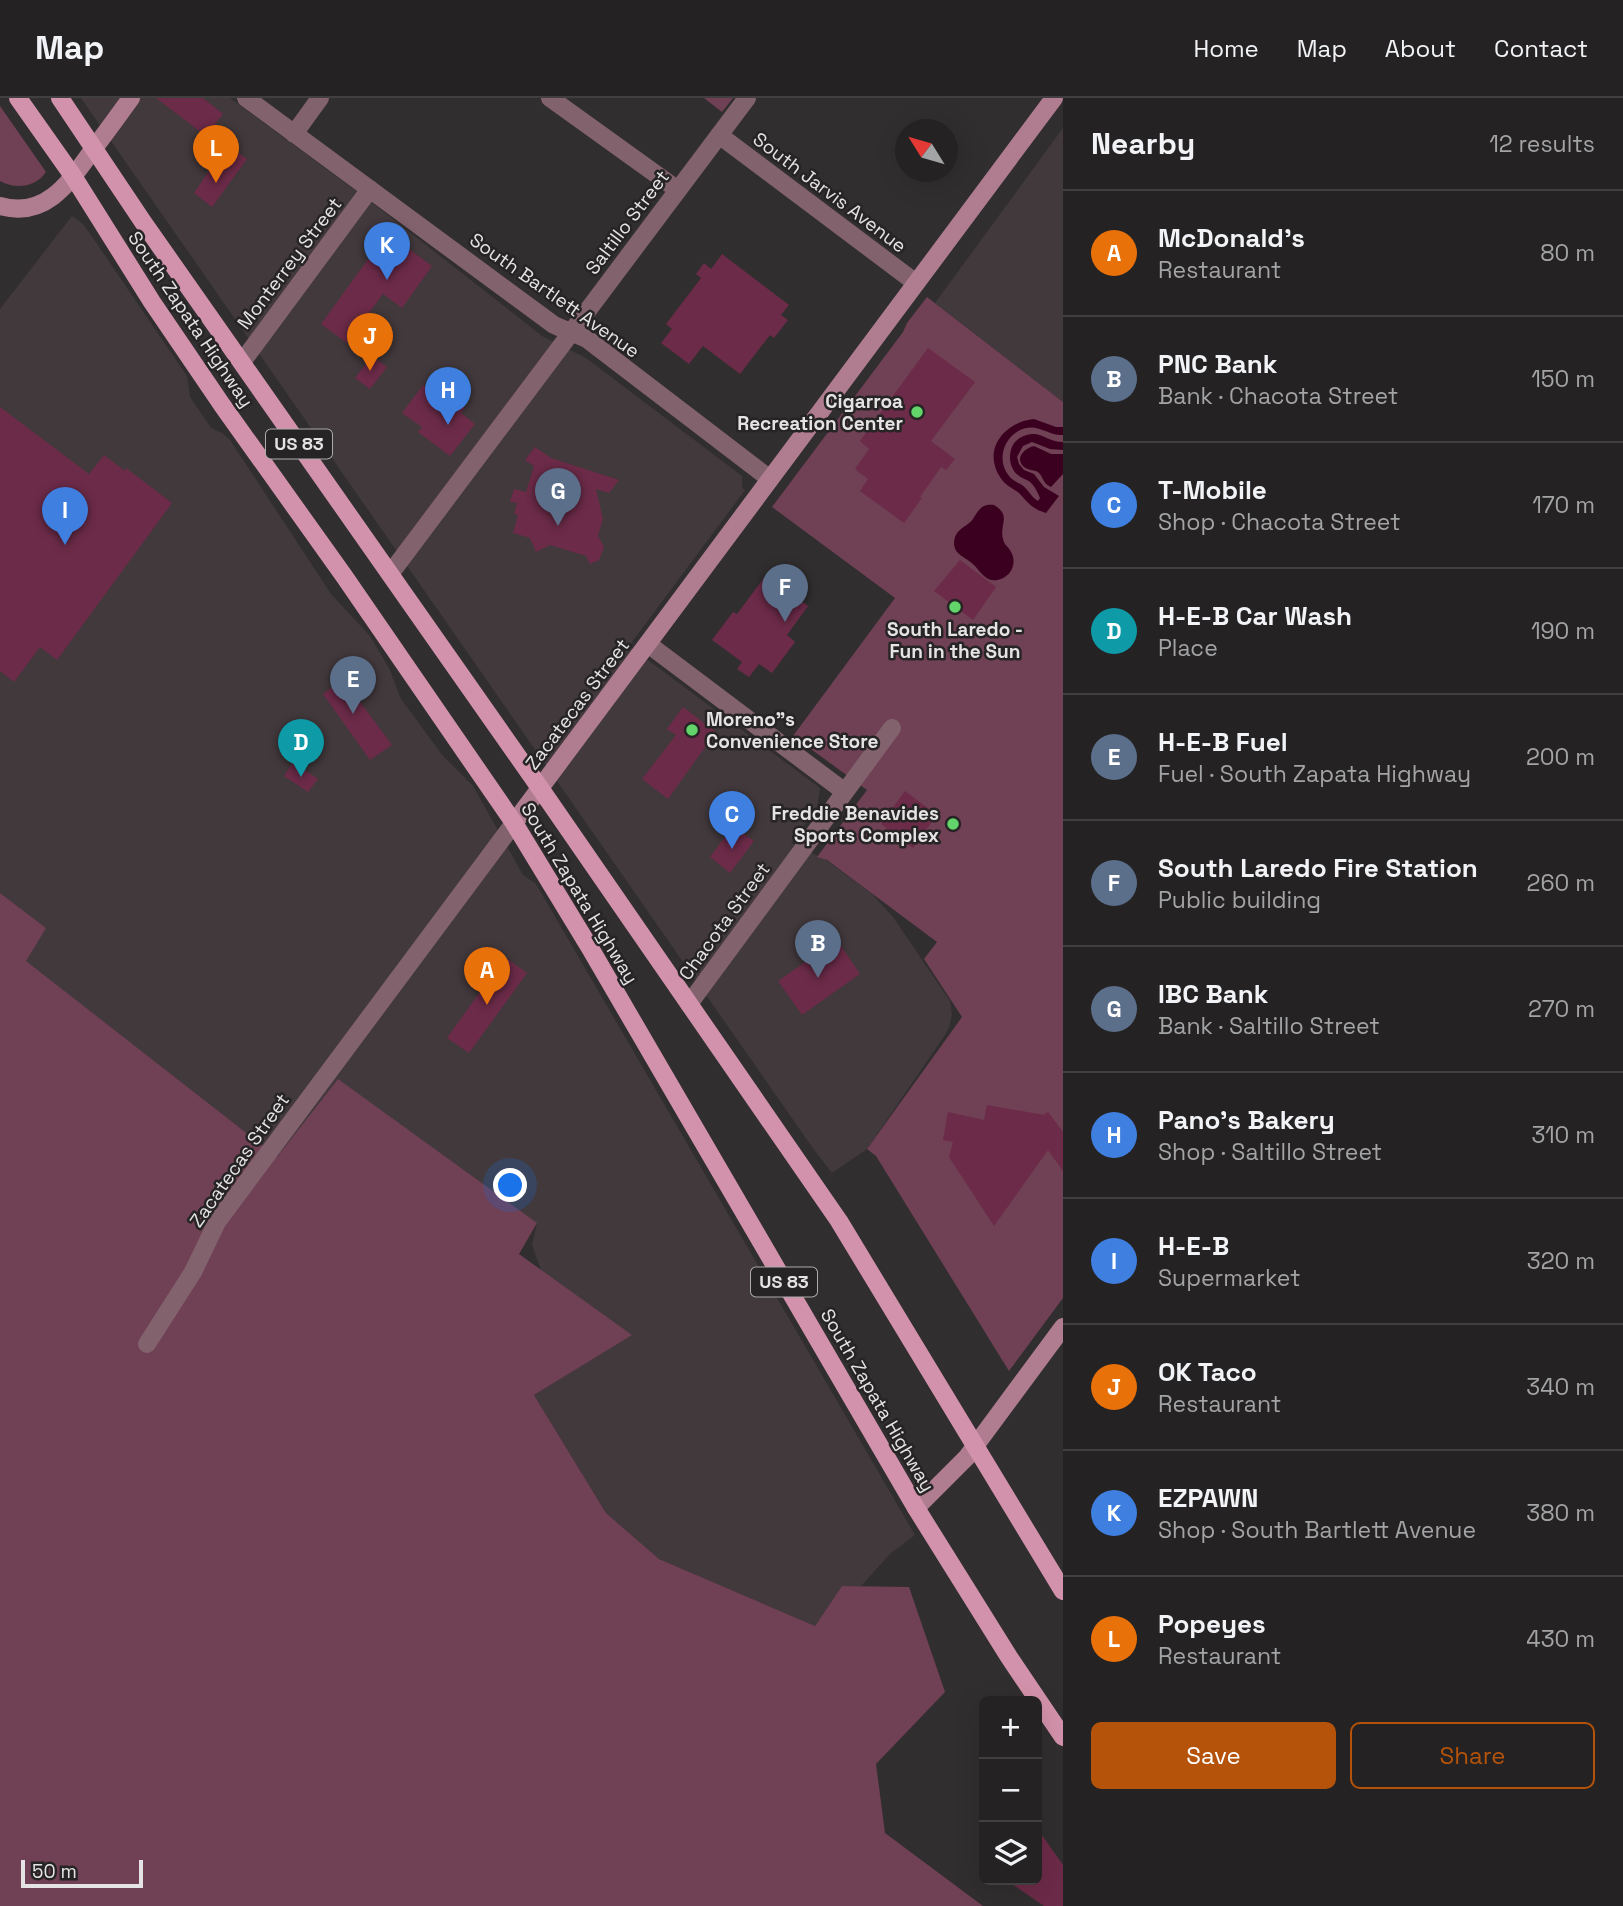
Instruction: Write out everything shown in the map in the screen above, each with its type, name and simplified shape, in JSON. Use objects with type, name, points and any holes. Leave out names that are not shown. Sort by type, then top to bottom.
[{"type":"main road","name":"South Zapata Highway","points":[[18,98],[74,176],[206,382],[514,823],[590,948],[916,1508],[1009,1657],[1063,1737]]},
{"type":"main road","name":"South Zapata Highway","points":[[60,98],[143,222],[540,788],[839,1221],[1063,1591]]},
{"type":"street","points":[[0,206],[16,209],[31,207],[58,193],[74,176],[131,98]]},
{"type":"street","name":"South Bartlett Avenue","points":[[246,98],[554,325],[587,339],[770,479]]},
{"type":"street","points":[[294,134],[320,98]]},
{"type":"street","points":[[551,98],[678,190]]},
{"type":"street","name":"Saltillo Street","points":[[390,574],[747,98]]},
{"type":"street","name":"Zacatecas Street","points":[[146,1343],[193,1272],[217,1222],[1054,98]]},
{"type":"street","name":"South Jarvis Avenue","points":[[719,135],[916,283]]},
{"type":"street","name":"Monterrey Street","points":[[242,362],[370,189]]},
{"type":"street","points":[[648,644],[845,792]]},
{"type":"street","name":"Chacota Street","points":[[689,1004],[892,728]]},
{"type":"street","points":[[916,1508],[967,1457],[1063,1327]]},
{"type":"shaded area","points":[[81,98],[230,98],[379,208],[542,336],[586,358],[742,476],[742,488],[745,490],[629,646],[820,788],[817,808],[791,843],[826,860],[872,894],[893,917],[950,1001],[952,1014],[945,1035],[867,1149],[832,1173],[812,1147]]},
{"type":"shaded area","points":[[704,98],[733,98],[722,112]]},
{"type":"shaded area","points":[[0,106],[46,172],[31,184],[13,186],[0,181]]},
{"type":"shaded area","points":[[1063,128],[1063,402],[935,303]]},
{"type":"shaded area","points":[[72,216],[83,224],[187,376],[190,397],[211,428],[230,440],[331,594],[370,636],[390,670],[401,699],[443,756],[473,786],[523,875],[536,884],[915,1535],[891,1553],[861,1586],[842,1586],[815,1626],[659,1559],[606,1513],[534,1395],[631,1335],[541,1270],[532,1245],[537,1223],[278,1158],[25,961],[45,928],[0,893],[0,309]]},
{"type":"shaded area","name":"Freddie Benavides Sports Complex","points":[[927,297],[1063,402],[1063,1298],[1009,1371],[876,1156],[867,1149],[962,1017],[924,959],[937,942],[827,860],[817,857],[867,790],[793,736],[895,598],[772,507]]},
{"type":"shaded area","points":[[1034,419],[1063,427],[1063,435],[1031,427],[1019,431],[1004,448],[1003,462],[1011,478],[1038,501],[1040,498],[1033,485],[1013,469],[1010,461],[1011,449],[1019,439],[1032,434],[1063,442],[1063,450],[1050,449],[1032,442],[1023,446],[1017,457],[1024,470],[1034,474],[1044,487],[1059,496],[1046,513],[1032,506],[1005,483],[995,467],[995,447],[999,439],[1014,425]]},
{"type":"shaded area","points":[[1034,446],[1051,454],[1063,454],[1063,474],[1051,487],[1038,472],[1021,464],[1022,454]]},
{"type":"shaded area","points":[[994,505],[1004,517],[1003,539],[1014,560],[1008,574],[1001,579],[992,580],[960,554],[954,543],[958,531],[971,521],[981,508]]},
{"type":"shaded area","points":[[0,893],[46,928],[26,961],[277,1157],[338,1079],[537,1223],[519,1254],[632,1335],[534,1395],[606,1513],[659,1559],[815,1626],[842,1586],[909,1587],[945,1692],[876,1764],[885,1833],[983,1906],[0,1906]]},
{"type":"building","points":[[156,98],[203,98],[223,114],[206,136]]},
{"type":"building","points":[[232,148],[247,159],[212,207],[194,193],[223,150],[228,153]]},
{"type":"building","points":[[387,233],[432,266],[402,308],[383,294],[347,343],[321,324]]},
{"type":"building","points":[[722,254],[789,305],[781,315],[788,320],[774,338],[770,335],[740,374],[703,346],[689,364],[661,343],[672,329],[666,324],[701,278],[696,274],[704,263],[711,269]]},
{"type":"building","name":"Cigarroa Recreation Center","points":[[928,348],[975,382],[931,441],[955,459],[946,470],[941,467],[904,523],[860,491],[868,479],[855,469],[869,449],[860,441]]},
{"type":"building","points":[[372,356],[387,367],[370,389],[355,378]]},
{"type":"building","points":[[423,385],[445,402],[449,396],[465,408],[461,413],[475,424],[450,456],[418,432],[422,427],[402,413]]},
{"type":"building","points":[[0,407],[89,474],[104,455],[172,503],[57,660],[40,647],[14,682],[0,671]]},
{"type":"building","points":[[535,447],[551,458],[619,480],[609,493],[596,489],[603,519],[598,536],[604,547],[599,560],[590,564],[586,556],[550,545],[536,552],[530,538],[513,533],[518,515],[514,514],[517,503],[510,502],[514,489],[526,492],[534,466],[525,460]]},
{"type":"building","points":[[960,560],[996,587],[973,620],[934,591]]},
{"type":"building","points":[[766,575],[808,606],[787,635],[795,642],[772,673],[759,664],[749,677],[737,669],[742,662],[712,640],[733,612],[737,614]]},
{"type":"building","points":[[343,679],[392,745],[370,760],[323,694]]},
{"type":"building","points":[[683,707],[716,732],[668,799],[642,779],[676,735],[667,729]]},
{"type":"building","points":[[293,762],[318,779],[308,792],[284,776]]},
{"type":"building","points":[[905,791],[937,815],[913,848],[881,824]]},
{"type":"building","points":[[733,826],[754,841],[730,873],[710,857]]},
{"type":"building","points":[[837,940],[860,974],[802,1015],[778,981]]},
{"type":"building","points":[[505,957],[527,973],[469,1053],[447,1038]]},
{"type":"building","points":[[987,1105],[1044,1115],[1048,1112],[1063,1132],[1063,1171],[1048,1150],[994,1226],[949,1157],[953,1142],[943,1140],[948,1112],[984,1120]]},
{"type":"building","points":[[1042,1835],[1063,1865],[1063,1906],[1044,1906],[1013,1885],[1042,1885]]},
{"type":"place","name":"Popeyes","points":[[216,183]]},
{"type":"place","name":"EZPAWN","points":[[387,280]]},
{"type":"place","name":"OK Taco","points":[[370,371]]},
{"type":"place","name":"Cigarroa Recreation Center","points":[[917,412]]},
{"type":"place","name":"Pano's Bakery","points":[[448,425]]},
{"type":"place","name":"IBC Bank","points":[[558,526]]},
{"type":"place","name":"H-E-B","points":[[65,545]]},
{"type":"place","name":"South Laredo - Fun in the Sun","points":[[955,607]]},
{"type":"place","name":"South Laredo Fire Station","points":[[785,622]]},
{"type":"place","name":"H-E-B Fuel","points":[[353,714]]},
{"type":"place","name":"Moreno\"s Convenience Store","points":[[692,730]]},
{"type":"place","name":"H-E-B Car Wash","points":[[301,777]]},
{"type":"place","name":"Freddie Benavides Sports Complex","points":[[953,824]]},
{"type":"place","name":"T-Mobile","points":[[732,849]]},
{"type":"place","name":"PNC Bank","points":[[818,978]]},
{"type":"place","name":"McDonald's","points":[[487,1005]]}]
